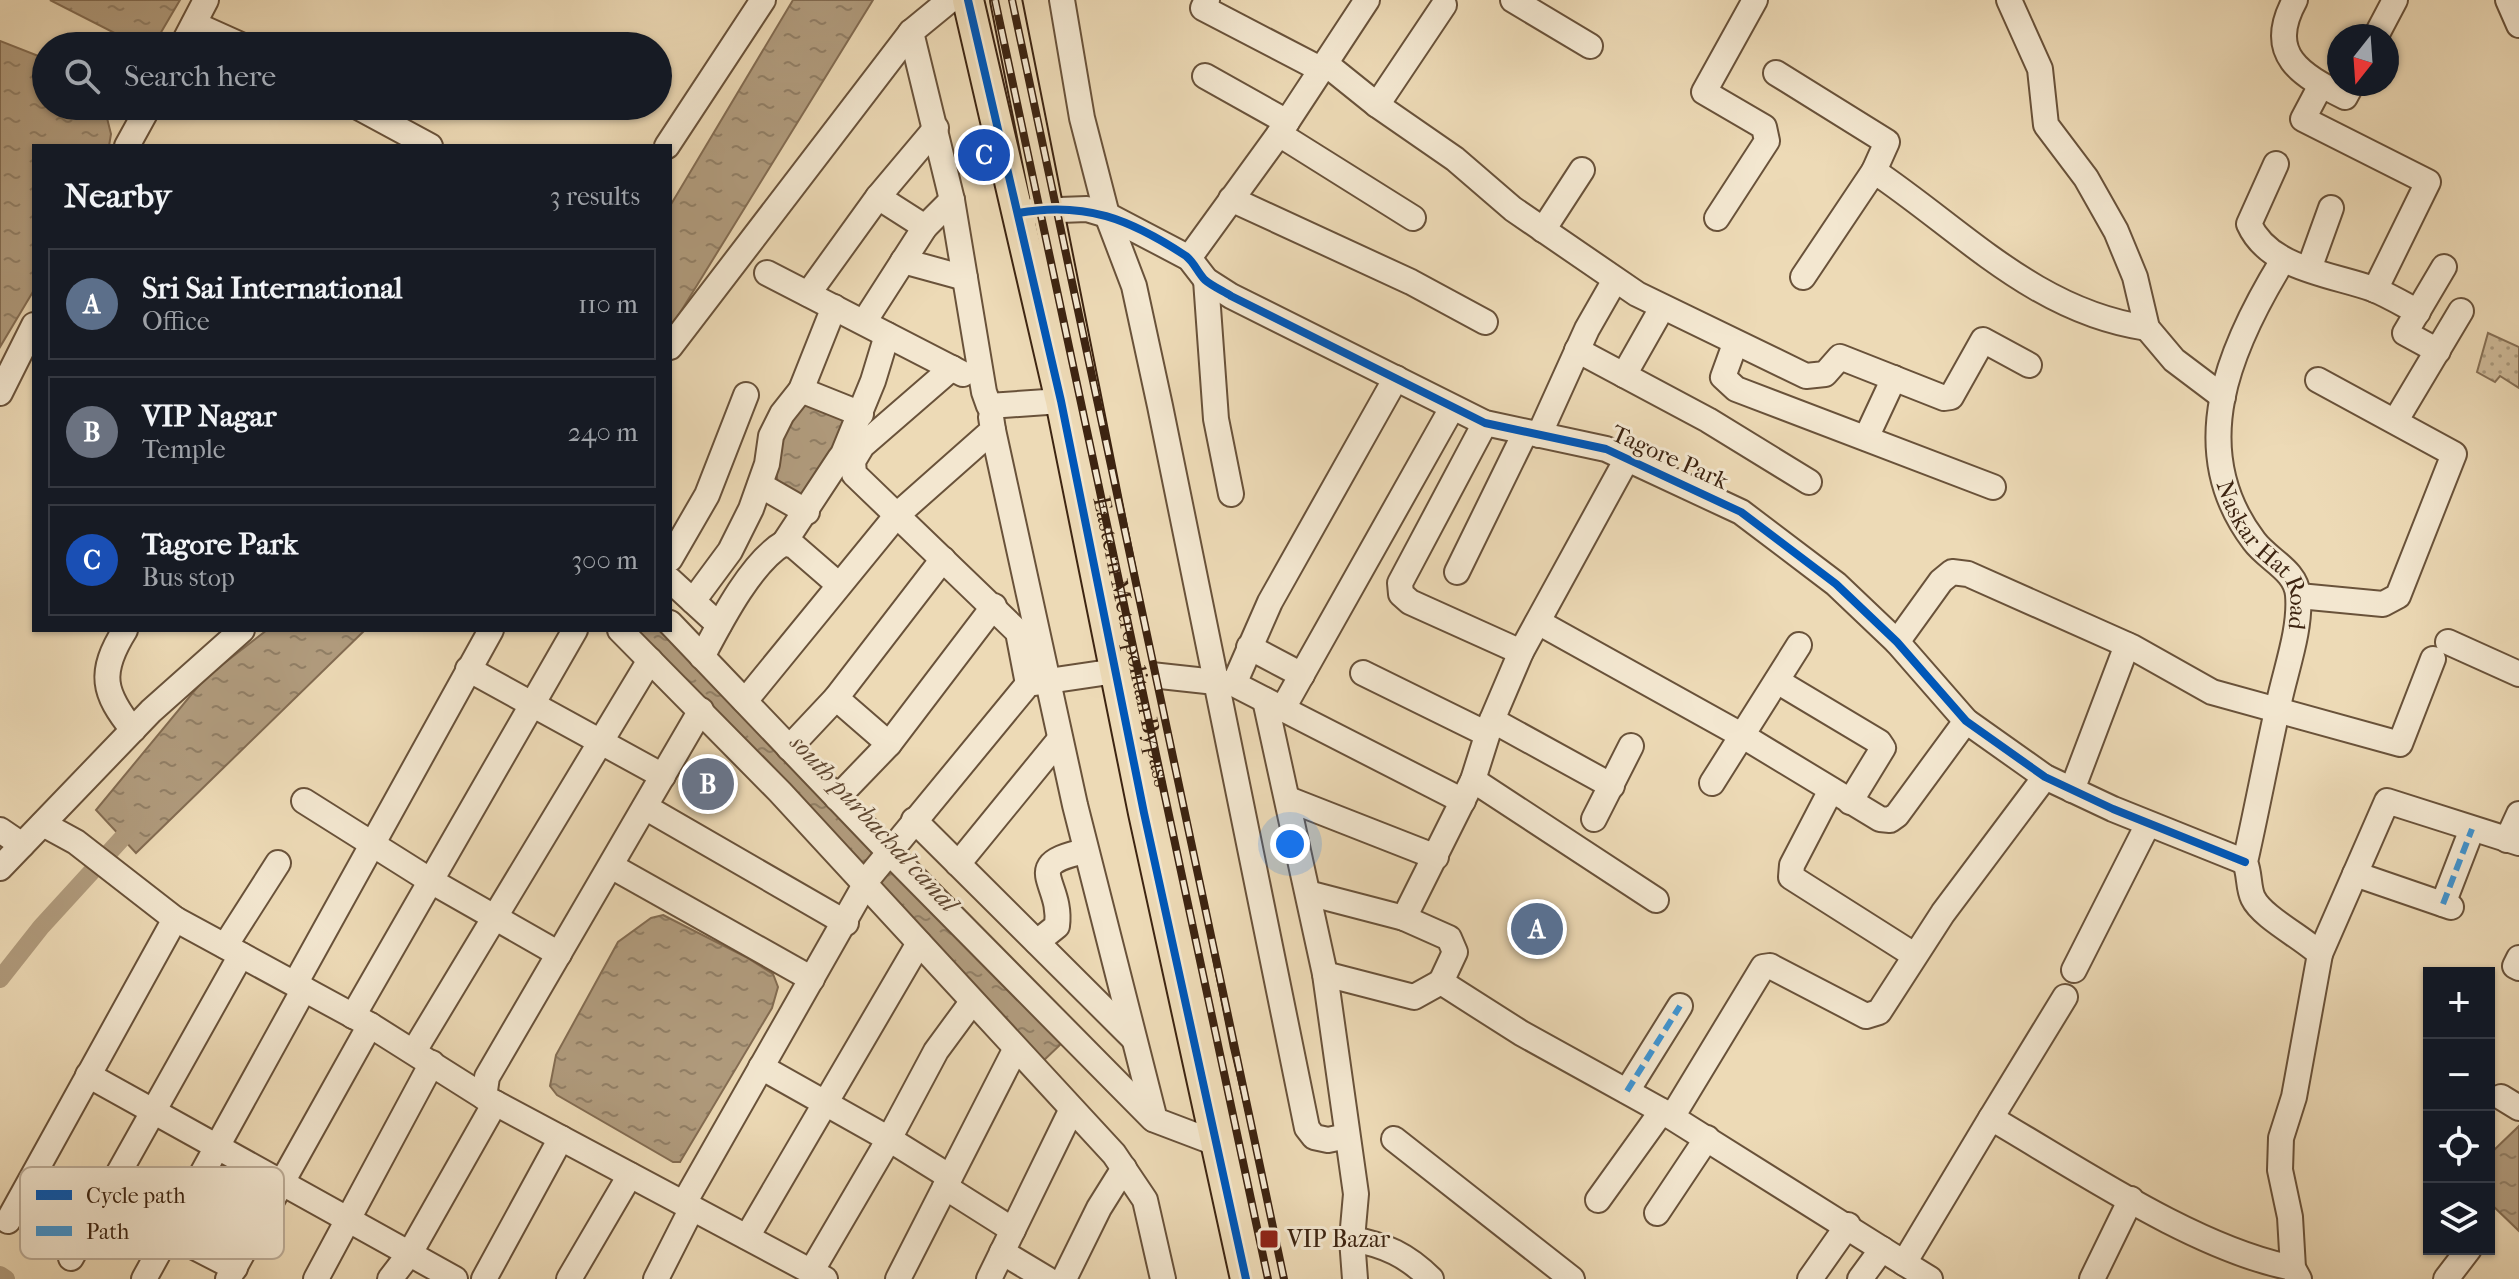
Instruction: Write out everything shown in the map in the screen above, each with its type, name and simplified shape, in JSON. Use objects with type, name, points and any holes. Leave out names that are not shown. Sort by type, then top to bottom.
[{"type":"main road","name":"Eastern Metropolitan Bypass","points":[[1006,0],[1036,205],[1129,672],[1269,1279]]},
{"type":"main road","points":[[954,1],[1036,205],[1061,401],[1129,672],[1213,1142],[1246,1279]]},
{"type":"street","points":[[190,32],[206,0]]},
{"type":"street","points":[[1062,0],[1082,118],[1107,215],[1134,286],[1226,682],[1307,1128],[1314,1137],[1328,1140],[1347,1136]]},
{"type":"street","points":[[1189,258],[1283,128],[1367,0]]},
{"type":"street","points":[[1513,0],[1546,8],[1590,46]]},
{"type":"street","points":[[1717,218],[1767,141],[1768,134],[1764,127],[1704,92],[1755,0]]},
{"type":"street","points":[[2009,0],[2040,69],[2046,125],[2086,178],[2116,231],[2135,277],[2147,328],[2174,360],[2223,397]]},
{"type":"street","points":[[2295,0],[2285,26],[2284,41],[2292,65],[2327,88]]},
{"type":"street","points":[[2382,24],[2395,0]]},
{"type":"street","points":[[2508,0],[2519,25]]},
{"type":"street","points":[[672,344],[917,26],[954,1]]},
{"type":"street","points":[[1199,3],[1324,67],[1443,151],[1543,230],[1615,280],[1662,308],[1735,344],[1816,378]]},
{"type":"street","points":[[668,144],[751,4]]},
{"type":"street","points":[[1377,105],[1444,5]]},
{"type":"street","points":[[194,24],[212,32]]},
{"type":"street","points":[[917,26],[952,200],[1038,681]]},
{"type":"street","points":[[1776,73],[1887,142],[1874,171],[1803,277]]},
{"type":"street","points":[[1205,76],[1413,218]]},
{"type":"street","points":[[2321,85],[2303,119],[2428,182],[2375,290]]},
{"type":"street","points":[[130,144],[142,120]]},
{"type":"street","points":[[382,120],[426,144]]},
{"type":"street","points":[[808,294],[878,197],[936,128]]},
{"type":"street","points":[[2276,164],[2249,224],[2253,234],[2283,260],[2375,290],[2418,312]]},
{"type":"street","points":[[1543,230],[1582,170]]},
{"type":"street","points":[[1874,171],[2038,292],[2087,315],[2147,328]]},
{"type":"street","points":[[878,197],[925,227]]},
{"type":"street","points":[[1231,199],[1411,282],[1485,322]]},
{"type":"street","points":[[864,322],[925,227],[952,200]]},
{"type":"street","name":"Tagore Park","points":[[1036,205],[1087,209],[1107,215],[1189,258],[1206,280],[1231,296],[1485,423],[1581,442],[1628,457],[1715,497],[1765,527],[1806,558],[1897,642],[1966,721],[2045,777],[2148,824],[2245,862]]},
{"type":"street","points":[[2309,269],[2331,208]]},
{"type":"street","name":"Naskar Hat Road","points":[[2283,260],[2247,322],[2223,397],[2216,448],[2219,473],[2235,511],[2254,541],[2295,578],[2299,596],[2294,635],[2245,862],[2250,874],[2251,896],[2263,913],[2302,937],[2320,954]]},
{"type":"street","points":[[903,261],[965,278]]},
{"type":"street","points":[[2438,351],[2405,333],[2444,267]]},
{"type":"street","points":[[767,273],[952,368],[988,407]]},
{"type":"street","points":[[1206,280],[1216,419],[1231,494]]},
{"type":"street","points":[[1457,572],[1615,280]]},
{"type":"street","points":[[693,601],[730,551],[760,485],[771,436],[782,414],[801,390],[834,307]]},
{"type":"street","points":[[1624,375],[1662,308]]},
{"type":"street","points":[[2396,420],[2461,311]]},
{"type":"street","points":[[0,393],[32,329]]},
{"type":"street","points":[[847,466],[887,335]]},
{"type":"street","points":[[1803,414],[1816,378],[1825,374],[1840,357],[1936,397],[1951,397],[1983,340],[2029,365]]},
{"type":"street","points":[[1735,344],[1724,368],[1723,377],[1728,384],[1993,487]]},
{"type":"street","points":[[1577,350],[1744,441],[1809,482]]},
{"type":"street","points":[[702,657],[719,625],[750,580],[853,461],[862,446],[952,368]]},
{"type":"street","points":[[1226,682],[1249,647],[1270,602],[1396,378]]},
{"type":"street","points":[[1866,438],[1894,378]]},
{"type":"street","points":[[2299,596],[2383,604],[2398,596],[2454,454],[2318,380]]},
{"type":"street","points":[[801,390],[861,414]]},
{"type":"street","points":[[672,556],[707,495],[746,395]]},
{"type":"street","points":[[745,701],[988,407],[1061,401]]},
{"type":"street","points":[[1274,705],[1302,675],[1452,408]]},
{"type":"street","points":[[1485,423],[1400,583],[1401,594],[1410,602],[1521,652]]},
{"type":"street","points":[[1404,918],[1468,790],[1489,727],[1521,652],[1628,457]]},
{"type":"street","points":[[847,466],[1018,632],[1060,739],[1155,1120]]},
{"type":"street","points":[[760,485],[807,512]]},
{"type":"street","points":[[784,543],[794,546],[839,585]]},
{"type":"street","points":[[789,748],[836,698],[943,559]]},
{"type":"street","points":[[1897,642],[1941,581],[1952,572],[1968,574],[2127,645],[2212,692],[2400,744],[2440,651],[2519,674]]},
{"type":"street","points":[[672,582],[719,625]]},
{"type":"street","points":[[837,798],[889,744],[994,606]]},
{"type":"street","points":[[1538,622],[1743,736],[1880,819],[1890,820],[1897,815],[1966,721]]},
{"type":"street","points":[[672,625],[837,798],[919,943],[1124,1168],[1145,1200],[1163,1279]]},
{"type":"street","points":[[124,632],[110,661],[106,690],[111,703],[133,730]]},
{"type":"street","points":[[0,868],[133,730],[240,632]]},
{"type":"street","points":[[207,1167],[370,844],[490,632]]},
{"type":"street","points":[[284,1178],[431,881],[574,632]]},
{"type":"street","points":[[622,632],[701,710],[1155,1120],[1213,1142]]},
{"type":"street","points":[[1712,783],[1799,645]]},
{"type":"street","points":[[2072,790],[2127,645]]},
{"type":"street","points":[[1249,647],[1302,675]]},
{"type":"street","points":[[316,1279],[423,1057],[496,918],[650,660]]},
{"type":"street","points":[[468,669],[663,776]]},
{"type":"street","points":[[656,1279],[688,1205],[761,1067],[876,867],[1038,681],[1129,672],[1226,682],[1468,790],[1656,900]]},
{"type":"street","points":[[1363,673],[1489,727],[1612,786]]},
{"type":"street","points":[[1777,681],[1879,742],[1883,748],[1841,796],[1792,865],[1791,877],[1914,955]]},
{"type":"street","points":[[836,698],[889,744]]},
{"type":"street","points":[[1274,705],[1288,799],[1325,974],[1339,1073],[1356,1194],[1352,1239],[1355,1279]]},
{"type":"street","points":[[390,1279],[410,1253],[489,1100],[487,1077],[701,710]]},
{"type":"street","points":[[958,864],[1060,739]]},
{"type":"street","points":[[1594,819],[1631,746]]},
{"type":"street","points":[[1598,1200],[1667,1114],[1763,967],[1770,966],[1874,1017],[1914,955],[2045,777]]},
{"type":"street","points":[[1288,799],[1436,857]]},
{"type":"street","points":[[304,801],[431,881],[559,954]]},
{"type":"street","points":[[1991,1118],[2131,1199],[2262,1262],[2296,1274],[2290,1217],[2280,1170],[2281,1138],[2294,1097],[2320,954],[2387,801],[2513,842],[2519,814]]},
{"type":"street","points":[[645,807],[846,923]]},
{"type":"street","points":[[914,820],[1134,1040]]},
{"type":"street","points":[[43,824],[76,842],[175,919],[362,1020],[489,1100],[818,1275],[936,1051],[972,1002]]},
{"type":"street","points":[[2074,970],[2148,824]]},
{"type":"street","points":[[2355,874],[2447,906],[2472,829]]},
{"type":"street","points":[[0,830],[22,845]]},
{"type":"street","points":[[1037,942],[1057,926],[1058,916],[1048,872],[1050,863],[1057,857],[1086,851]]},
{"type":"street","points":[[123,1167],[155,1111],[278,863]]},
{"type":"street","points":[[611,866],[812,979]]},
{"type":"street","points":[[1308,893],[1404,918],[1449,938],[1454,945],[1455,952],[1441,982],[1414,997],[1325,974]]},
{"type":"street","points":[[38,1167],[175,919]]},
{"type":"street","points":[[747,1237],[919,943]]},
{"type":"street","points":[[2519,958],[2515,966],[2519,968]]},
{"type":"street","points":[[1441,982],[1521,1033],[1707,1138],[1848,1225],[1913,1272],[1991,1118],[2065,997]]},
{"type":"street","points":[[1627,1091],[1680,1006]]},
{"type":"street","points":[[898,1279],[1015,1050]]},
{"type":"street","points":[[761,1067],[889,1139],[948,1182],[1047,1279]]},
{"type":"street","points":[[1297,1077],[1339,1073]]},
{"type":"street","points":[[88,1075],[254,1167]]},
{"type":"street","points":[[989,1279],[1071,1111]]},
{"type":"street","points":[[484,1279],[561,1138]]},
{"type":"street","points":[[1657,1213],[1707,1138]]},
{"type":"street","points":[[1394,1139],[1572,1279]]},
{"type":"street","points":[[1064,1279],[1099,1208],[1124,1168]]},
{"type":"street","points":[[569,1279],[630,1175]]},
{"type":"street","points":[[284,1183],[455,1279]]},
{"type":"street","points":[[8,1221],[20,1199]]},
{"type":"street","points":[[2092,1279],[2131,1199]]},
{"type":"street","points":[[1810,1279],[1848,1225]]},
{"type":"street","points":[[1352,1239],[1382,1244],[1399,1252],[1431,1279]]},
{"type":"street","points":[[1860,1279],[1882,1249]]},
{"type":"street","points":[[2446,1279],[2464,1255]]},
{"type":"street","points":[[144,1279],[155,1259]]},
{"type":"street","points":[[209,1259],[231,1273]]},
{"type":"shaded area","points":[[2488,333],[2519,347],[2519,388],[2500,376],[2495,382],[2477,372]]},
{"type":"water","points":[[50,0],[180,0],[161,32],[113,32]]},
{"type":"water","points":[[793,0],[873,0],[672,326],[672,203]]},
{"type":"water","points":[[0,41],[32,54],[32,120],[108,120],[111,134],[109,144],[32,144],[32,293],[0,347]]},
{"type":"water","points":[[800,396],[842,408],[843,420],[832,455],[803,496],[778,489],[777,475],[781,441]]},
{"type":"water","points":[[264,632],[363,632],[136,853],[96,810],[205,678]]},
{"type":"water","points":[[637,632],[672,632],[1062,1043],[1041,1063]]},
{"type":"water","points":[[663,915],[746,957],[773,974],[778,987],[772,1008],[680,1162],[673,1162],[557,1095],[550,1086],[556,1055],[618,942],[651,918]]},
{"type":"water","points":[[2519,1126],[2519,1231],[2495,1208],[2495,1149]]},
{"type":"waterway","points":[[0,979],[41,927],[137,822]]},
{"type":"waterway","points":[[0,1275],[6,1279]]},
{"type":"railway","points":[[995,0],[1268,1279]]},
{"type":"railway","points":[[1012,0],[1284,1279]]},
{"type":"marked path","points":[[2443,904],[2472,829]]},
{"type":"marked path","points":[[1627,1091],[1680,1006]]},
{"type":"cycle path","points":[[968,0],[1061,401],[1144,813],[1246,1279]]},
{"type":"cycle path","points":[[1018,213],[1065,209],[1126,223],[1186,256],[1205,280],[1231,296],[1485,423],[1606,449],[1741,512],[1836,584],[1897,642],[1966,721],[2045,777],[2113,809],[2245,862]]},
{"type":"place","name":"Tagore Park","points":[[984,155]]},
{"type":"place","name":"VIP Nagar","points":[[708,784]]},
{"type":"place","name":"Sri Sai International","points":[[1537,929]]},
{"type":"place","name":"VIP Bazar","points":[[1269,1239]]},
{"type":"water label","name":"south purbachal canal","points":[[874,823]]}]
